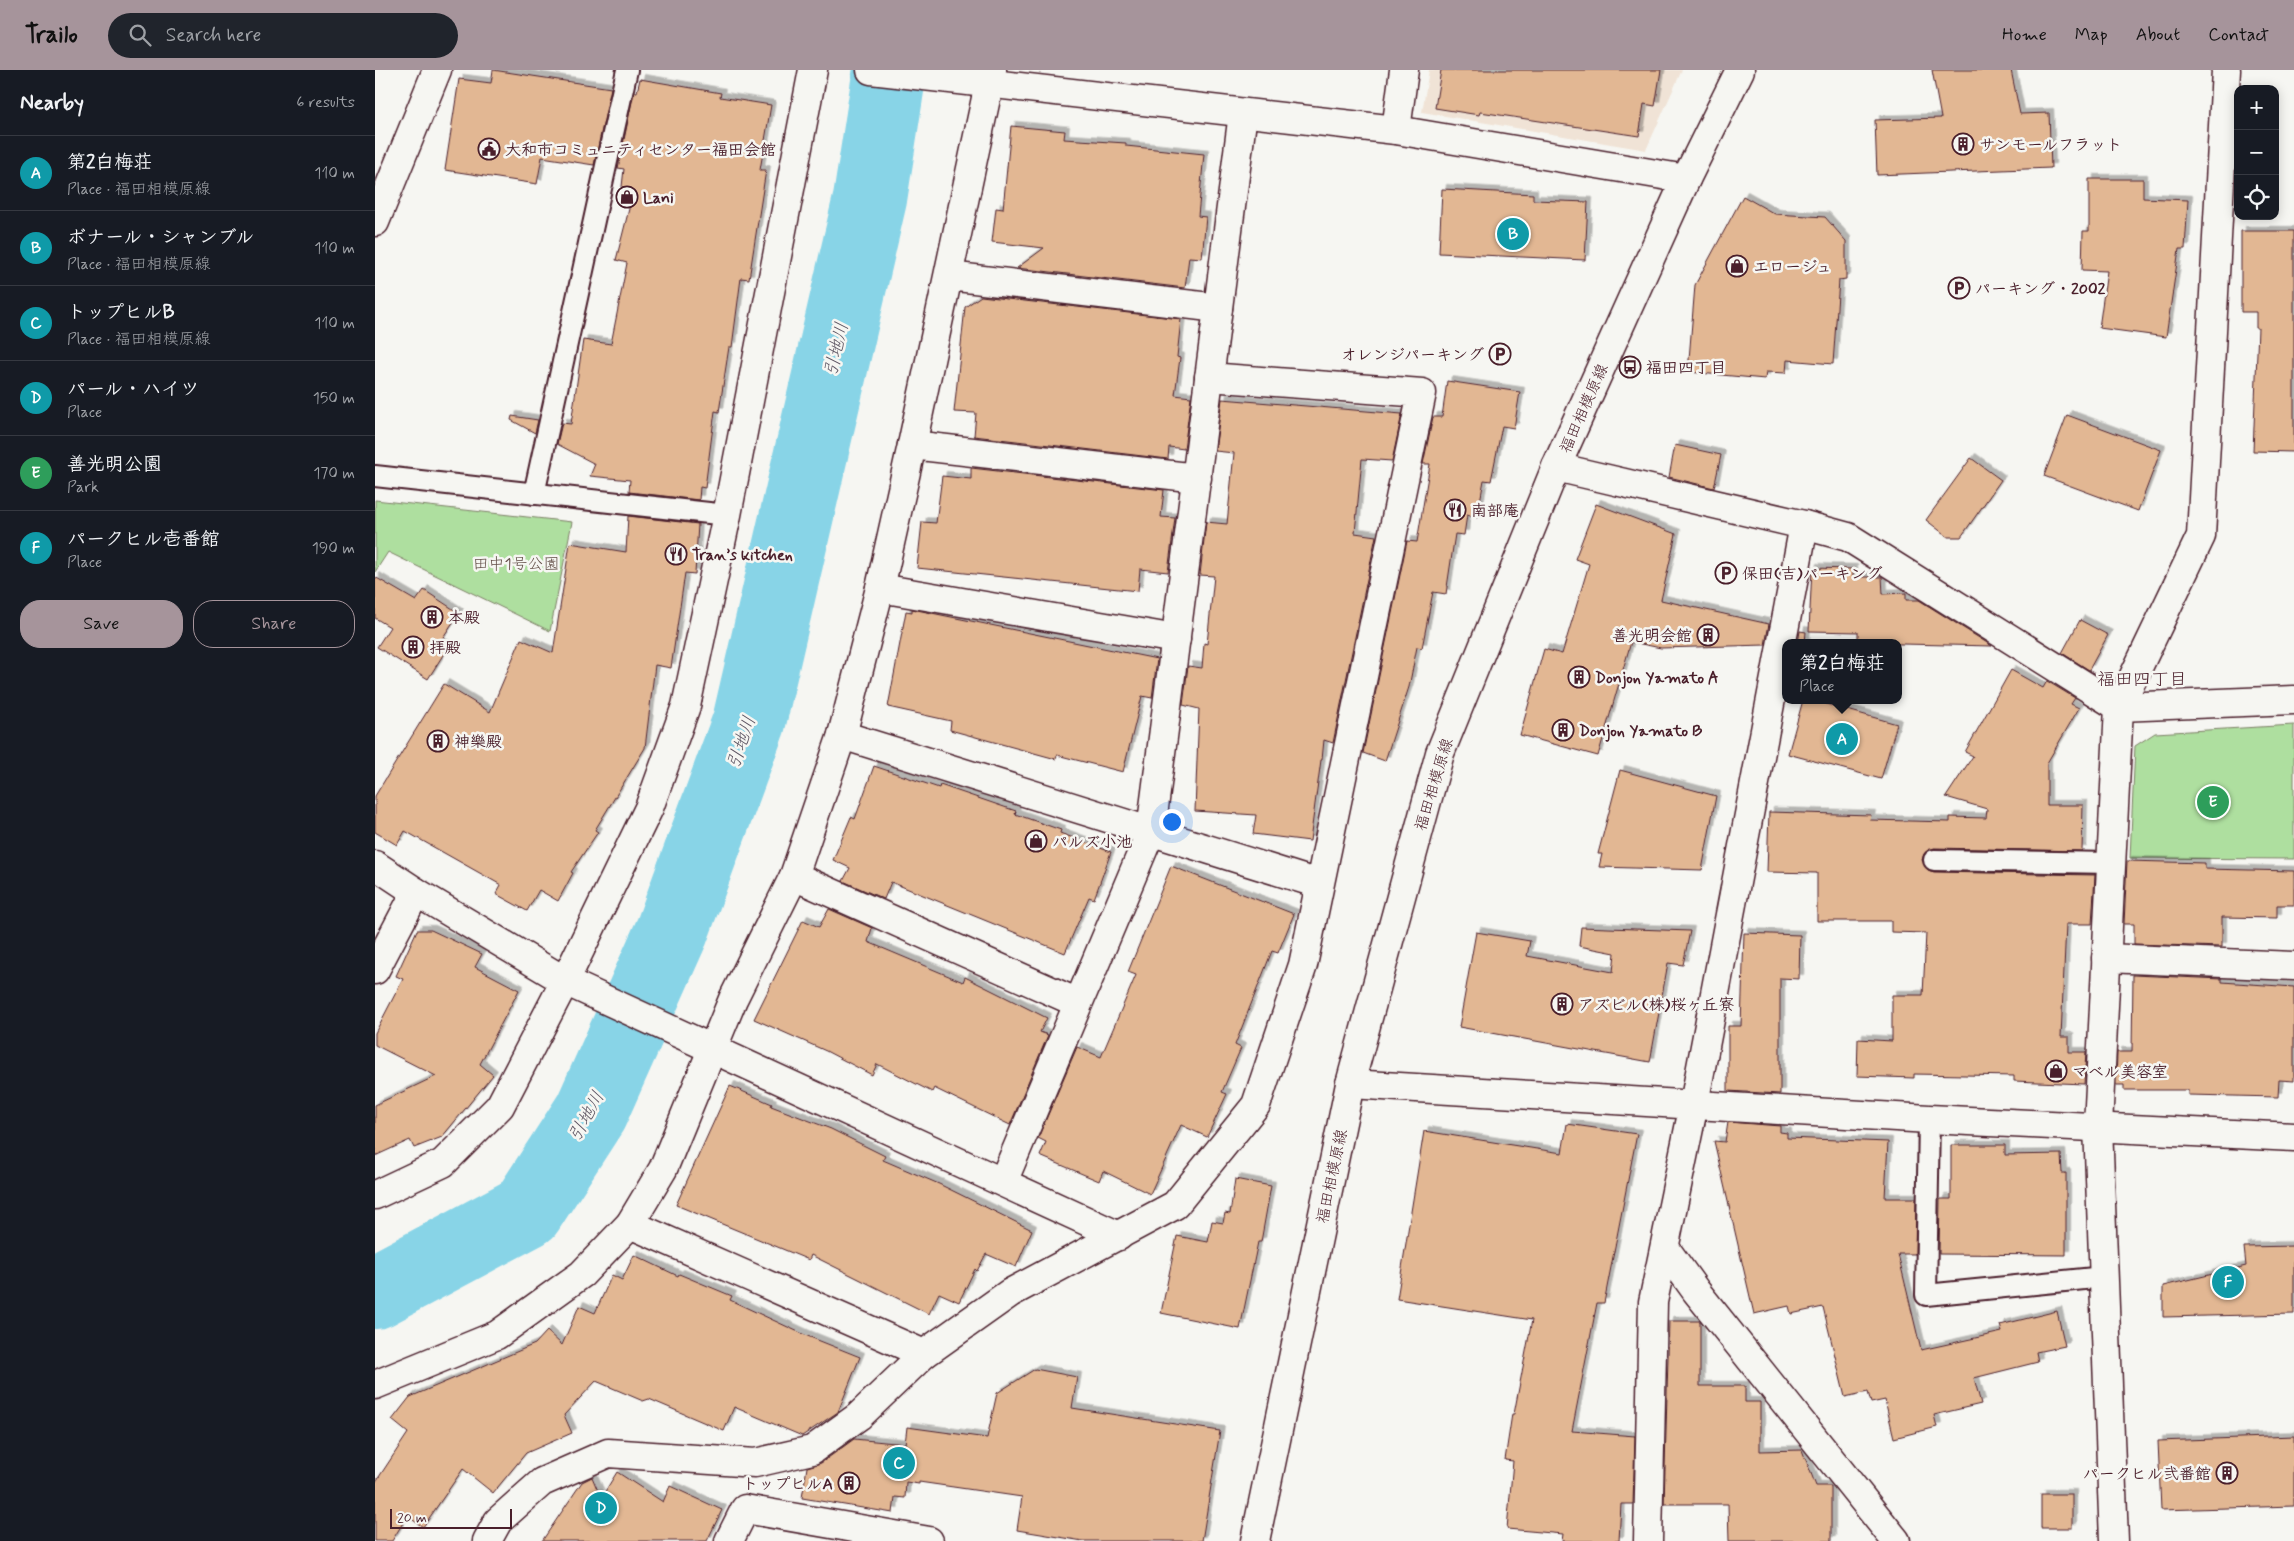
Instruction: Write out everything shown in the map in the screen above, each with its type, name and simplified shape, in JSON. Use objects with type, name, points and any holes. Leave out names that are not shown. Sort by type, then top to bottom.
[{"type":"street","points":[[375,222],[437,70]]},
{"type":"street","points":[[375,1195],[443,1163],[500,1106],[565,981],[649,808],[686,706],[727,516],[813,70]]},
{"type":"street","points":[[871,70],[943,79],[991,77],[1243,113],[1396,130],[1685,179]]},
{"type":"street","points":[[1396,130],[1404,70]]},
{"type":"street","name":"福田相模原線","points":[[1255,1541],[1350,1084],[1441,753],[1556,467],[1685,179],[1740,70]]},
{"type":"street","points":[[2114,1541],[2098,1126],[2119,707],[2201,536],[2226,70]]},
{"type":"street","points":[[375,1385],[497,1335],[582,1274],[630,1224],[663,1169],[733,999],[794,876],[842,735],[880,588],[991,77]]},
{"type":"street","points":[[1003,1182],[1151,831],[1243,113]]},
{"type":"street","points":[[949,276],[1218,308]]},
{"type":"street","points":[[487,1541],[498,1521],[542,1482],[608,1453],[755,1463],[812,1450],[859,1416],[924,1354],[1010,1293],[1175,1206],[1256,1105],[1303,965],[1421,393],[1209,377]]},
{"type":"street","points":[[912,445],[1197,478]]},
{"type":"street","points":[[1556,467],[1848,537],[2119,707],[2294,700]]},
{"type":"street","points":[[1782,639],[1804,525]]},
{"type":"street","points":[[880,588],[1176,639]]},
{"type":"street","points":[[1648,1541],[1653,1302],[1694,1104],[1782,641]]},
{"type":"street","points":[[842,735],[1319,884]]},
{"type":"street","points":[[375,865],[416,892],[565,981],[1119,1236]]},
{"type":"street","points":[[794,876],[1078,1003]]},
{"type":"street","points":[[375,970],[416,892]]},
{"type":"street","points":[[2107,958],[2294,966]]},
{"type":"street","points":[[1350,1084],[1929,1119],[2294,1137]]},
{"type":"street","points":[[630,1224],[924,1354]]},
{"type":"street","points":[[1665,1248],[1696,1291],[1896,1541]]},
{"type":"street","points":[[729,1541],[745,1509],[929,1541]]},
{"type":"lane","points":[[535,494],[627,70]]},
{"type":"lane","points":[[375,476],[727,516]]},
{"type":"lane","points":[[1934,860],[2111,862]]},
{"type":"lane","points":[[1929,1119],[1925,1295],[2104,1277]]},
{"type":"shaded area","points":[[1429,70],[1682,70],[1646,150],[1422,112]]},
{"type":"green space","name":"田中1号公園","points":[[375,500],[572,522],[550,631],[388,552],[375,572]]},
{"type":"green space","points":[[2294,725],[2294,859],[2130,858],[2135,746],[2155,733]]},
{"type":"building","points":[[493,70],[611,88],[594,165],[542,157],[537,184],[445,170],[459,79],[491,83]]},
{"type":"building","points":[[1441,70],[1661,70],[1655,106],[1644,104],[1639,136],[1480,112],[1479,115],[1435,108]]},
{"type":"building","name":"サンモールフラット","points":[[1932,70],[2011,70],[2020,114],[2049,113],[2051,168],[1877,175],[1875,120],[1941,118]]},
{"type":"building","points":[[640,79],[721,93],[720,97],[771,105],[760,170],[766,170],[749,279],[741,278],[732,347],[729,347],[719,412],[715,411],[705,488],[700,487],[699,500],[629,492],[630,480],[590,476],[595,464],[557,444],[562,423],[571,424],[583,340],[611,344],[627,263],[616,260],[630,205],[620,204],[624,169],[618,168],[634,92],[637,92]]},
{"type":"building","points":[[1011,126],[1065,131],[1064,139],[1126,143],[1126,146],[1204,154],[1198,216],[1206,217],[1202,258],[1189,257],[1185,288],[1017,268],[1044,248],[992,242],[996,208],[1003,209]]},
{"type":"building","points":[[2089,179],[2143,179],[2143,198],[2188,200],[2185,249],[2179,249],[2166,337],[2099,328],[2107,271],[2082,270],[2083,231],[2089,231]]},
{"type":"building","points":[[1442,189],[1533,194],[1533,200],[1588,202],[1585,260],[1439,253]]},
{"type":"building","points":[[1743,196],[1775,214],[1825,217],[1846,241],[1846,279],[1839,280],[1833,364],[1787,360],[1786,373],[1766,372],[1765,379],[1688,372],[1695,285]]},
{"type":"building","points":[[2241,231],[2294,231],[2294,452],[2253,451],[2258,328],[2256,328],[2256,312],[2241,312]]},
{"type":"building","points":[[981,296],[1181,319],[1177,357],[1180,358],[1175,395],[1191,397],[1184,449],[1169,447],[1168,459],[974,436],[976,413],[954,412],[965,307]]},
{"type":"building","points":[[1447,381],[1520,392],[1514,428],[1502,426],[1491,481],[1484,480],[1477,518],[1467,515],[1464,535],[1455,534],[1446,594],[1433,592],[1422,648],[1417,647],[1409,687],[1385,761],[1363,753],[1407,541],[1417,542],[1430,464],[1423,464],[1433,417],[1442,417]]},
{"type":"building","points":[[1222,399],[1402,414],[1392,461],[1362,459],[1355,533],[1376,536],[1333,743],[1324,740],[1310,841],[1253,834],[1256,815],[1195,811],[1199,709],[1183,705],[1188,666],[1202,668],[1204,643],[1207,644],[1214,576],[1200,575],[1206,522],[1227,524],[1234,453],[1215,451]]},
{"type":"building","points":[[2067,415],[2161,450],[2138,511],[2044,476]]},
{"type":"building","points":[[512,416],[538,420],[535,433],[511,420]]},
{"type":"building","points":[[1675,445],[1721,455],[1714,488],[1669,477]]},
{"type":"building","points":[[1971,458],[2001,480],[1961,537],[1948,537],[1926,520]]},
{"type":"building","points":[[971,468],[1164,490],[1161,517],[1175,518],[1168,572],[1140,569],[1138,591],[917,568],[922,522],[936,523],[942,476],[971,479]]},
{"type":"building","points":[[1596,504],[1676,534],[1661,600],[1769,624],[1765,645],[1661,648],[1631,642],[1598,756],[1520,735],[1544,649],[1562,654],[1589,564],[1575,559]]},
{"type":"building","points":[[628,516],[698,524],[695,574],[685,573],[671,668],[655,665],[645,748],[595,830],[598,832],[571,872],[573,873],[558,901],[539,890],[527,911],[496,894],[501,885],[405,831],[397,845],[375,832],[375,796],[444,684],[490,712],[521,639],[553,653],[570,543],[626,552]]},
{"type":"building","points":[[1812,568],[1853,569],[1853,577],[1882,577],[1883,594],[1906,593],[1906,600],[1919,600],[1992,646],[1902,644],[1902,639],[1858,639],[1858,632],[1809,631]]},
{"type":"building","points":[[375,577],[416,601],[424,590],[459,613],[440,642],[448,647],[428,679],[377,647],[390,627],[375,618]]},
{"type":"building","points":[[912,609],[1157,659],[1152,698],[1142,696],[1123,772],[1057,755],[1056,759],[950,730],[951,721],[888,707],[906,611],[912,612]]},
{"type":"building","points":[[2080,620],[2108,635],[2089,670],[2062,653]]},
{"type":"building","points":[[1800,631],[1806,632],[1805,639],[1799,639]]},
{"type":"building","points":[[2011,670],[2043,688],[2047,681],[2075,698],[2071,704],[2079,708],[2047,763],[2047,805],[2083,805],[2082,851],[1934,848],[1924,854],[1922,860],[1928,870],[1934,872],[2095,875],[2092,924],[2066,924],[2061,1037],[2069,1037],[2069,1052],[2086,1052],[2084,1084],[2014,1081],[2014,1076],[1914,1074],[1914,1078],[1857,1076],[1858,1039],[1892,1041],[1892,995],[1923,995],[1926,933],[1891,932],[1891,921],[1817,921],[1817,873],[1767,872],[1769,812],[1871,815],[1870,820],[1950,822],[1950,817],[1986,818],[1987,809],[1946,797],[1973,756],[1965,752]]},
{"type":"building","points":[[1802,704],[1826,704],[1897,724],[1881,779],[1788,754]]},
{"type":"building","points":[[874,766],[939,788],[940,785],[1016,811],[1015,814],[1061,830],[1060,833],[1111,852],[1094,899],[1089,897],[1065,953],[891,882],[884,899],[843,881],[850,868],[833,860],[851,817],[855,819]]},
{"type":"building","points":[[1620,770],[1716,796],[1702,870],[1599,867],[1602,854],[1598,854]]},
{"type":"building","points":[[2127,861],[2205,863],[2205,869],[2294,871],[2294,905],[2277,905],[2277,918],[2222,917],[2222,947],[2134,944],[2134,924],[2124,924]]},
{"type":"building","points":[[1171,866],[1294,914],[1278,953],[1272,951],[1235,1045],[1241,1048],[1222,1092],[1227,1094],[1207,1137],[1181,1125],[1150,1194],[1103,1171],[1099,1181],[1040,1156],[1046,1142],[1038,1138],[1077,1047],[1101,1057],[1136,975],[1128,972]]},
{"type":"building","points":[[829,909],[872,928],[868,942],[963,982],[965,977],[1047,1018],[1040,1032],[1048,1035],[1010,1125],[934,1088],[932,1092],[877,1064],[872,1075],[826,1051],[754,1019],[803,920],[819,927]]},
{"type":"building","name":"アズビル(株)桜ヶ丘寮","points":[[1581,927],[1690,931],[1683,965],[1668,963],[1650,1062],[1459,1027],[1476,932],[1530,941],[1527,956],[1613,972],[1615,953],[1579,946]]},
{"type":"building","points":[[417,930],[431,930],[482,954],[475,967],[519,990],[480,1064],[493,1075],[442,1137],[414,1148],[410,1140],[375,1156],[375,1105],[436,1076],[375,1045],[375,1033],[403,979],[396,976]]},
{"type":"building","points":[[1744,933],[1800,935],[1799,979],[1780,978],[1780,1094],[1728,1091],[1728,1026],[1741,1026]]},
{"type":"building","points":[[2133,975],[2222,979],[2222,982],[2294,987],[2294,1081],[2279,1080],[2278,1097],[2188,1095],[2188,1090],[2124,1090],[2124,1085],[2116,1085],[2117,1052],[2132,1052]]},
{"type":"building","points":[[730,1086],[772,1104],[771,1106],[831,1129],[885,1156],[883,1160],[939,1184],[1032,1230],[1016,1267],[986,1254],[977,1271],[975,1269],[959,1302],[939,1293],[929,1314],[811,1255],[809,1260],[676,1205]]},
{"type":"building","points":[[1728,1122],[1780,1126],[1780,1132],[1787,1133],[1787,1138],[1888,1142],[1885,1198],[1916,1198],[1915,1254],[1898,1254],[1921,1350],[2002,1332],[2000,1325],[2057,1311],[2065,1346],[2036,1352],[2038,1362],[1974,1378],[1981,1404],[1934,1415],[1937,1427],[1894,1438],[1885,1400],[1871,1403],[1868,1392],[1845,1397],[1823,1307],[1791,1314],[1789,1306],[1754,1314],[1714,1141],[1725,1142]]},
{"type":"building","points":[[1567,1124],[1637,1134],[1604,1303],[1597,1303],[1572,1431],[1635,1436],[1633,1504],[1621,1504],[1619,1541],[1562,1541],[1563,1534],[1507,1529],[1513,1461],[1505,1460],[1512,1414],[1514,1414],[1532,1320],[1397,1299],[1424,1131],[1562,1153]]},
{"type":"building","points":[[1951,1145],[2005,1145],[2005,1155],[2061,1154],[2062,1173],[2066,1173],[2066,1255],[1939,1254],[1940,1199],[1951,1199]]},
{"type":"building","points":[[1235,1179],[1271,1186],[1261,1242],[1258,1242],[1240,1329],[1161,1313],[1177,1236],[1208,1242],[1212,1221],[1223,1223],[1225,1213],[1230,1214]]},
{"type":"building","points":[[2294,1246],[2294,1314],[2163,1317],[2163,1286],[2246,1266],[2244,1247]]},
{"type":"building","points":[[634,1255],[678,1276],[679,1274],[732,1296],[730,1300],[805,1335],[860,1357],[838,1412],[802,1436],[734,1407],[724,1431],[649,1399],[643,1401],[596,1381],[564,1415],[572,1433],[526,1453],[493,1493],[463,1469],[423,1527],[407,1516],[392,1541],[375,1541],[375,1483],[408,1433],[392,1420],[410,1397],[535,1344],[547,1331],[562,1345],[579,1306],[595,1313],[612,1275],[622,1280]]},
{"type":"building","points":[[1669,1321],[1700,1321],[1700,1386],[1745,1386],[1745,1402],[1760,1402],[1760,1451],[1802,1450],[1816,1486],[1831,1486],[1831,1541],[1729,1541],[1728,1504],[1664,1504]]},
{"type":"building","points":[[1035,1369],[1077,1377],[1072,1408],[1220,1431],[1202,1541],[1083,1541],[1017,1530],[1022,1497],[919,1482],[919,1484],[906,1482],[905,1498],[895,1497],[893,1513],[802,1498],[807,1467],[821,1463],[854,1439],[905,1444],[907,1427],[987,1438],[997,1393]]},
{"type":"building","name":"パークヒル弐番館","points":[[2294,1436],[2294,1506],[2161,1510],[2158,1441]]},
{"type":"building","points":[[617,1472],[663,1502],[670,1486],[722,1510],[707,1541],[542,1541],[582,1482],[592,1477],[601,1498]]},
{"type":"building","points":[[2041,1494],[2072,1494],[2072,1528],[2041,1528]]},
{"type":"waterway","name":"引地川","points":[[375,1292],[527,1211],[591,1112],[672,931],[749,722],[870,199],[890,70]]},
{"type":"place","name":"サンモールフラット","points":[[1963,144]]},
{"type":"place","name":"大和市コミュニティセンター福田会館","points":[[489,149]]},
{"type":"place","name":"Lani","points":[[627,197]]},
{"type":"place","name":"ボナール・シャンブル","points":[[1513,234]]},
{"type":"place","name":"エロージュ","points":[[1737,266]]},
{"type":"place","name":"パーキング・2002","points":[[1959,288]]},
{"type":"place","name":"オレンジパーキング","points":[[1500,354]]},
{"type":"place","name":"福田四丁目","points":[[1630,367]]},
{"type":"place","name":"南部庵","points":[[1455,510]]},
{"type":"place","name":"Tran’s kitchen","points":[[676,554]]},
{"type":"place","name":"保田(吉)パーキング","points":[[1726,573]]},
{"type":"place","name":"本殿","points":[[432,617]]},
{"type":"place","name":"善光明会館","points":[[1708,635]]},
{"type":"place","name":"拝殿","points":[[413,647]]},
{"type":"place","name":"Donjon Yamato A","points":[[1579,677]]},
{"type":"place","name":"Donjon Yamato B","points":[[1563,730]]},
{"type":"place","name":"第2白梅荘","points":[[1842,739]]},
{"type":"place","name":"神樂殿","points":[[438,741]]},
{"type":"place","name":"善光明公園","points":[[2213,802]]},
{"type":"place","name":"パルズ小池","points":[[1036,841]]},
{"type":"place","name":"アズビル(株)桜ヶ丘寮","points":[[1562,1004]]},
{"type":"place","name":"マベル美容室","points":[[2056,1071]]},
{"type":"place","name":"パークヒル壱番館","points":[[2228,1282]]},
{"type":"place","name":"トップヒルB","points":[[899,1463]]},
{"type":"place","name":"パークヒル弐番館","points":[[2227,1473]]},
{"type":"place","name":"トップヒルA","points":[[849,1483]]},
{"type":"place","name":"パール・ハイツ","points":[[601,1508]]},
{"type":"district","name":"福田四丁目","points":[[2142,679]]}]
